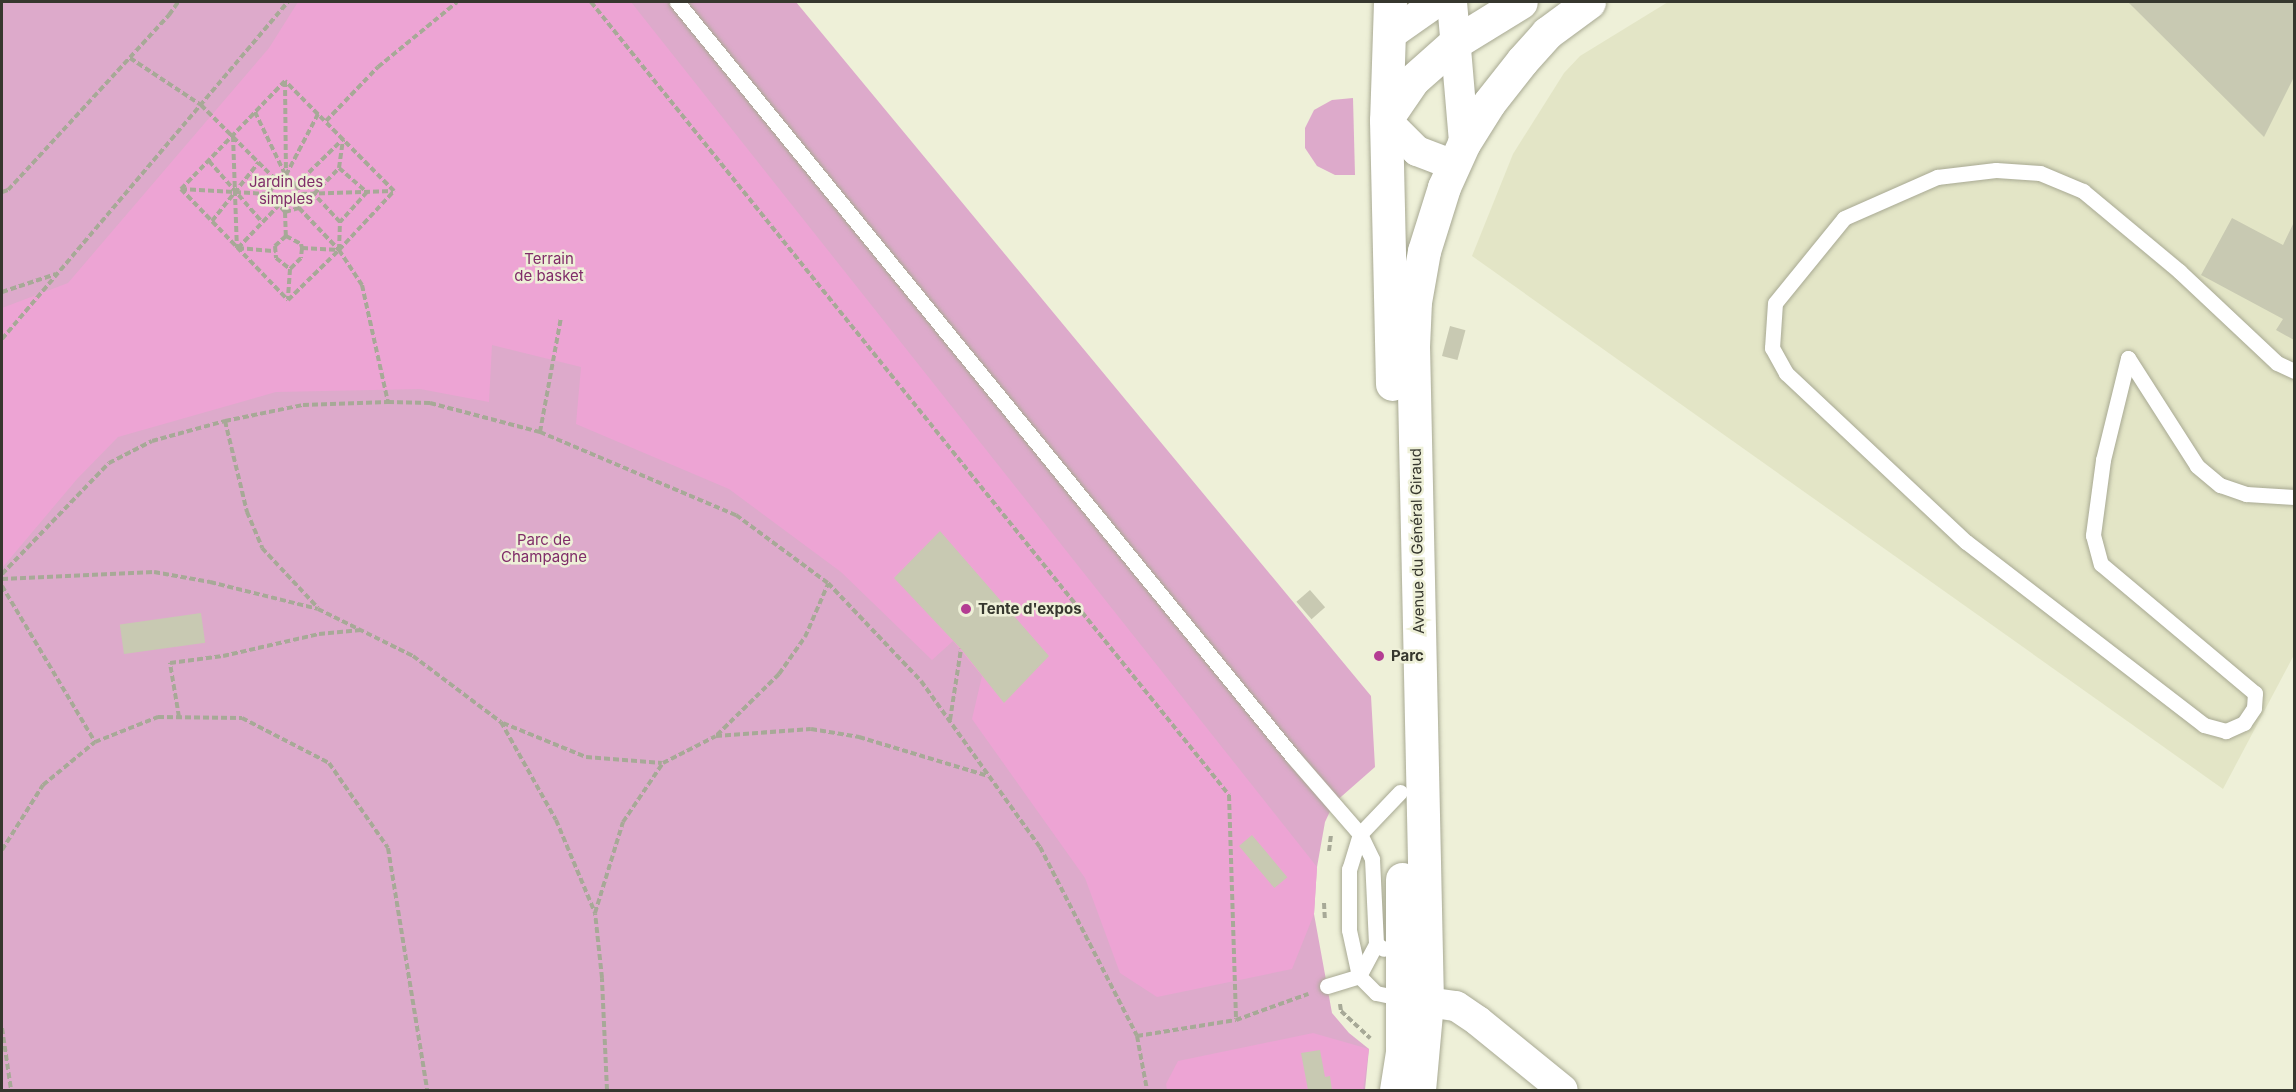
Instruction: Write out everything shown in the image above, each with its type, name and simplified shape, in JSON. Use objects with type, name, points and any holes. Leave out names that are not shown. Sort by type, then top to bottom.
[{"type":"main road","name":"Avenue du Général Giraud","points":[[1390,2],[1386,120],[1402,918],[1389,953],[1424,1055],[1419,1090]]},
{"type":"main road","points":[[1386,120],[1413,80],[1456,42],[1521,2]]},
{"type":"main road","name":"Avenue du Général Giraud","points":[[1404,999],[1413,347],[1416,302],[1424,251],[1444,187],[1459,154],[1489,103],[1547,33],[1589,2]]},
{"type":"main road","points":[[1396,1090],[1402,1053],[1404,999]]},
{"type":"street","points":[[1390,35],[1437,2]]},
{"type":"street","points":[[1386,120],[1417,151],[1459,154],[1456,42],[1452,2]]},
{"type":"street","points":[[1404,999],[1456,1006],[1563,1090]]},
{"type":"lane","points":[[676,2],[1293,757],[1360,834],[1372,859],[1389,953],[1359,976],[1332,985]]},
{"type":"lane","points":[[2295,372],[2277,363],[2179,271],[2083,191],[2040,173],[1996,170],[1937,177],[1844,218],[1775,303],[1772,348],[1786,374],[1965,542],[2204,724],[2226,731],[2244,723],[2254,708],[2255,693],[2101,564],[2093,535],[2103,460],[2128,358],[2198,466],[2220,485],[2246,494],[2295,497]]},
{"type":"lane","points":[[1359,976],[1349,930],[1349,869],[1360,834],[1400,792]]},
{"type":"lane","points":[[1359,976],[1404,999]]},
{"type":"path","points":[[2,192],[8,190],[169,15],[178,2]]},
{"type":"path","points":[[2,339],[288,2]]},
{"type":"path","points":[[326,122],[378,67],[458,2]]},
{"type":"path","points":[[591,2],[1229,795],[1236,1020]]},
{"type":"path","points":[[130,58],[201,105],[276,180]]},
{"type":"path","points":[[181,189],[285,81]]},
{"type":"path","points":[[285,81],[394,191]]},
{"type":"path","points":[[285,81],[286,176]]},
{"type":"path","points":[[255,112],[286,176],[296,184],[301,194],[299,208]]},
{"type":"path","points":[[269,194],[276,180],[286,176],[318,114]]},
{"type":"path","points":[[233,135],[237,248]]},
{"type":"path","points":[[314,194],[339,168],[343,139]]},
{"type":"path","points":[[296,184],[343,139]]},
{"type":"path","points":[[209,161],[262,222]]},
{"type":"path","points":[[212,221],[259,162]]},
{"type":"path","points":[[339,168],[367,192]]},
{"type":"path","points":[[181,189],[269,194],[285,212],[286,236]]},
{"type":"path","points":[[181,189],[288,300]]},
{"type":"path","points":[[301,194],[394,191]]},
{"type":"path","points":[[288,300],[394,191]]},
{"type":"path","points":[[339,222],[367,192]]},
{"type":"path","points":[[314,194],[339,222],[339,250]]},
{"type":"path","points":[[237,248],[279,205]]},
{"type":"path","points":[[299,208],[339,250],[362,285],[388,402]]},
{"type":"path","points":[[285,212],[299,208]]},
{"type":"path","points":[[286,236],[301,244],[302,249],[301,258],[290,269],[288,300]]},
{"type":"path","points":[[286,236],[275,246],[276,258],[290,269]]},
{"type":"path","points":[[237,248],[276,251]]},
{"type":"path","points":[[302,249],[339,250]]},
{"type":"path","points":[[2,292],[57,274]]},
{"type":"path","points":[[540,432],[561,318]]},
{"type":"path","points":[[2,576],[109,463],[152,441],[225,421],[303,405],[430,403],[540,432],[736,515],[828,583],[921,681],[950,721],[1040,847],[1137,1036],[1147,1090]]},
{"type":"path","points":[[225,421],[247,512],[262,548],[318,609]]},
{"type":"path","points":[[2,576],[154,572],[210,582],[318,609],[413,657],[501,722],[586,757],[663,763]]},
{"type":"path","points":[[595,913],[623,822],[663,763],[716,736],[779,674],[805,637],[828,583]]},
{"type":"path","points":[[2,586],[94,742]]},
{"type":"path","points":[[179,717],[170,663],[223,656],[319,634],[361,630]]},
{"type":"path","points":[[950,721],[961,649]]},
{"type":"path","points":[[2,850],[43,785],[94,742],[158,717],[242,718],[328,763],[388,848],[426,1090]]},
{"type":"path","points":[[501,722],[556,820],[595,913],[602,978],[607,1090]]},
{"type":"path","points":[[716,736],[811,729],[859,737],[989,776]]},
{"type":"path","points":[[1137,1036],[1236,1020],[1332,985],[1341,1011],[1372,1041]]},
{"type":"path","points":[[2,1028],[12,1090]]},
{"type":"shaded area","points":[[1668,2],[2294,2],[2294,655],[2223,789],[1472,256],[1513,154],[1564,73],[1580,56]]},
{"type":"green space","name":"Parc de Champagne","points":[[2,2],[796,2],[1371,696],[1375,767],[1334,803],[1325,822],[1317,867],[1314,914],[1332,1013],[1349,1033],[1369,1049],[1365,1090],[2,1090]]},
{"type":"green space","points":[[298,2],[631,2],[1317,867],[1314,914],[1292,969],[1157,997],[1120,973],[1085,878],[972,719],[982,676],[953,641],[932,660],[841,572],[729,489],[576,424],[581,367],[492,345],[489,402],[420,389],[276,392],[118,437],[77,479],[2,568],[2,308],[68,283],[269,48]]},
{"type":"green space","points":[[1353,98],[1355,175],[1335,175],[1317,166],[1305,148],[1305,128],[1314,110],[1332,100]]},
{"type":"green space","points":[[1313,1033],[1369,1049],[1363,1090],[1167,1090],[1166,1084],[1178,1061]]},
{"type":"building","points":[[2128,2],[2294,2],[2294,77],[2264,137]]},
{"type":"building","points":[[2232,218],[2283,245],[2294,222],[2294,340],[2276,330],[2283,319],[2201,275]]},
{"type":"building","points":[[1450,326],[1465,330],[1457,360],[1442,356]]},
{"type":"building","name":"Tente d'expos","points":[[940,531],[1049,656],[1004,703],[961,649],[894,578]]},
{"type":"building","points":[[1310,590],[1325,607],[1312,619],[1296,602]]},
{"type":"building","points":[[201,613],[205,643],[124,654],[120,624]]},
{"type":"building","points":[[1252,835],[1287,877],[1274,888],[1239,846]]},
{"type":"building","points":[[1320,1050],[1325,1077],[1330,1076],[1332,1090],[1308,1090],[1301,1053]]},
{"type":"place","name":"Tente d'expos","points":[[966,609]]},
{"type":"place","name":"Parc","points":[[1379,656]]},
{"type":"park label","name":"Jardin des simples","points":[[286,190]]},
{"type":"park label","name":"Terrain de basket","points":[[549,266]]}]
